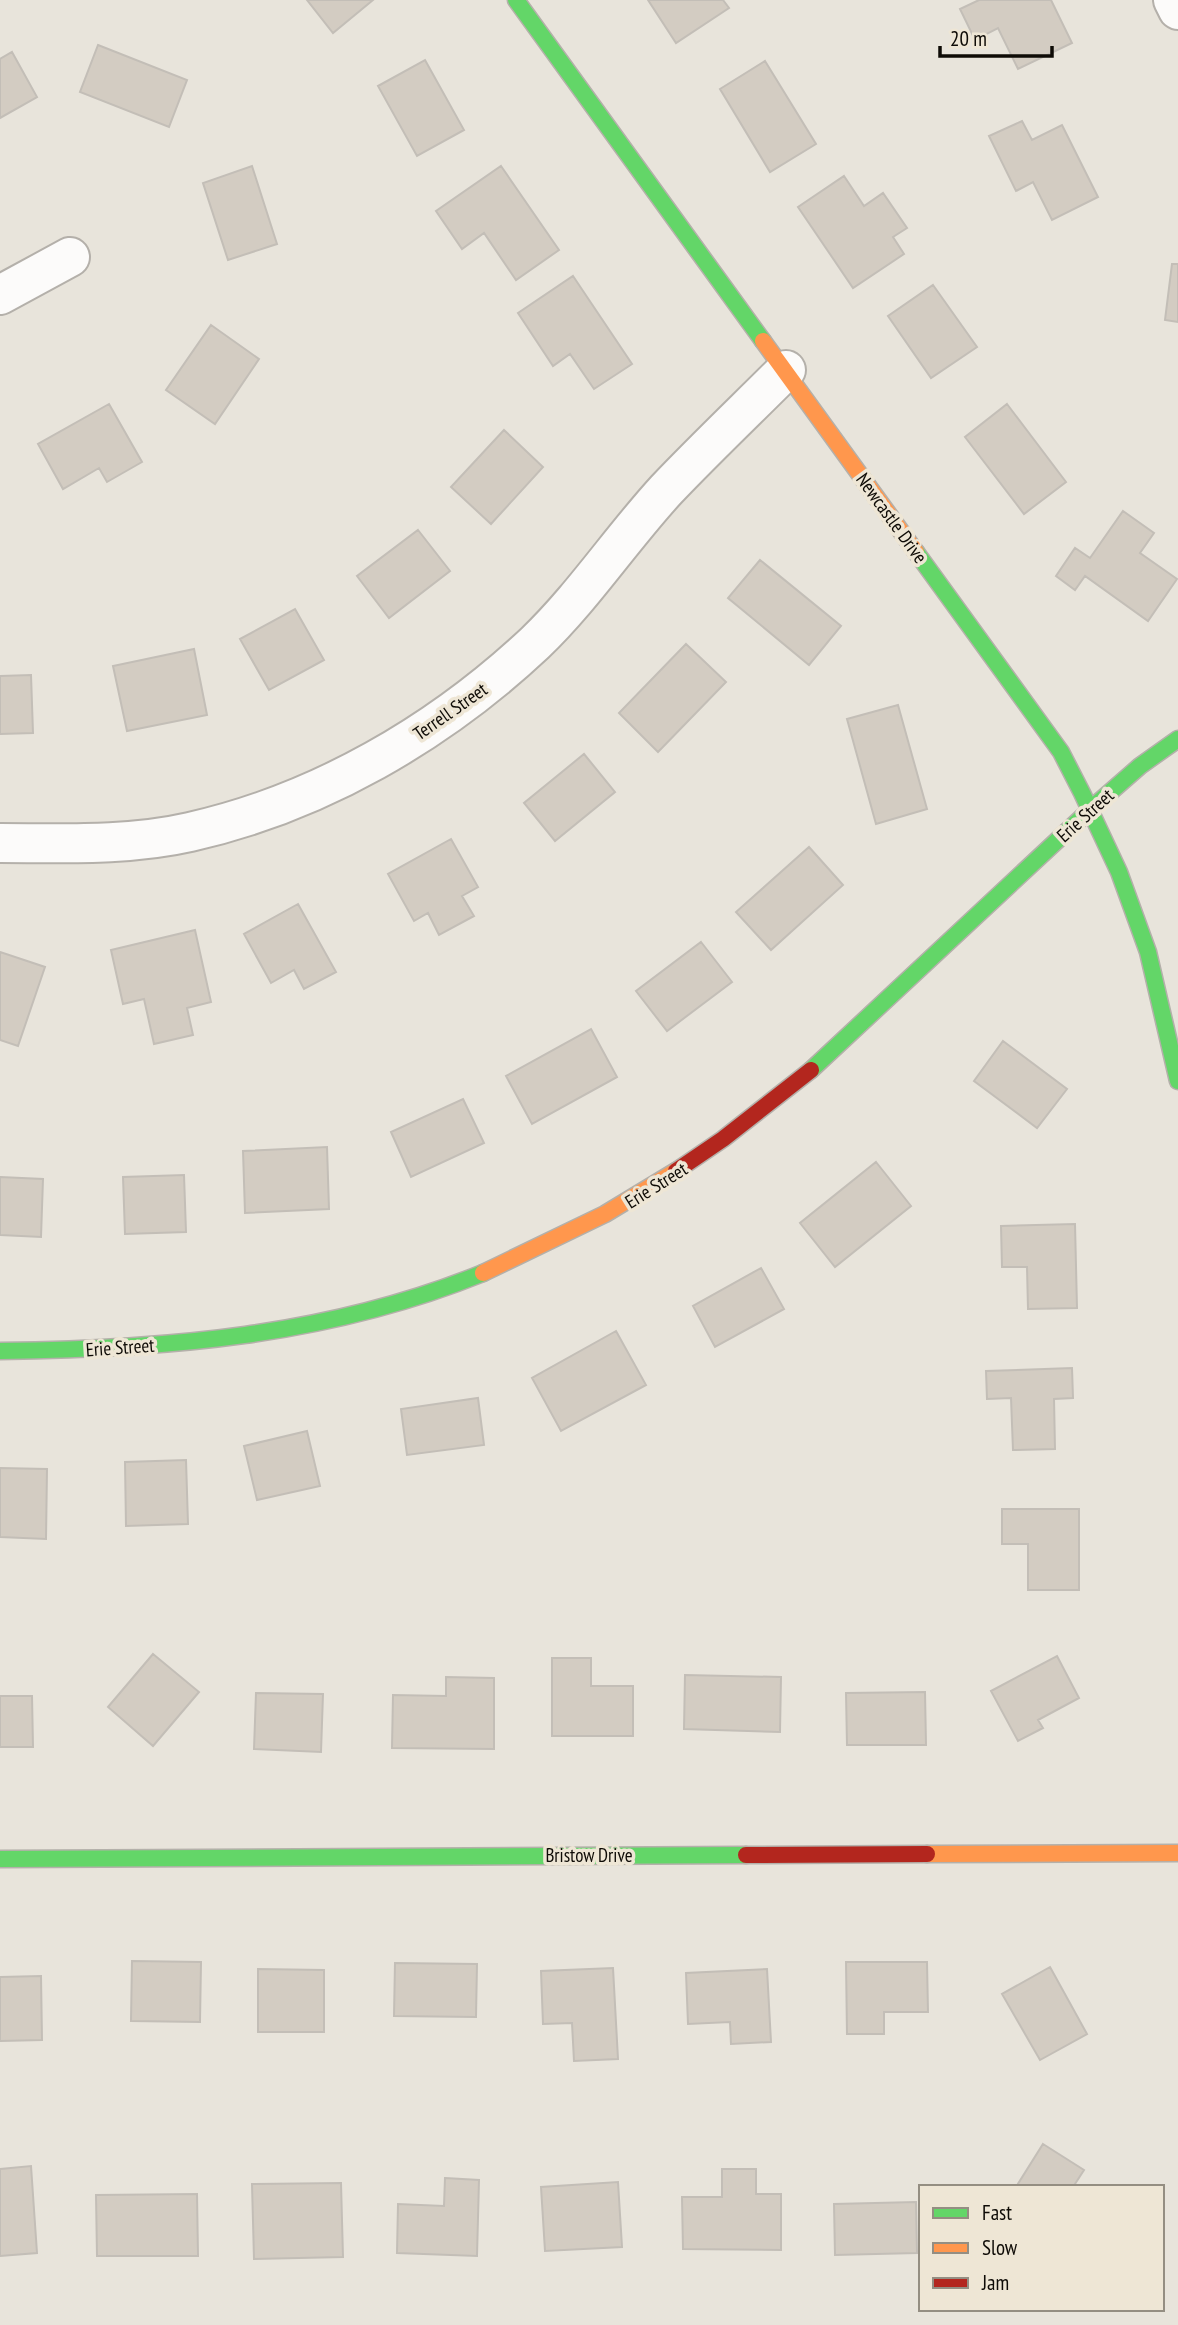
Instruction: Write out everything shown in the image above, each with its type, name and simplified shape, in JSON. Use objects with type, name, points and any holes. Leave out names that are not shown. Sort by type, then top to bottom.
[{"type":"street","name":"Newcastle Drive","points":[[516,0],[1061,752],[1092,808],[1145,934],[1167,1015],[1178,1081]]},
{"type":"street","points":[[1173,0],[1178,10]]},
{"type":"street","points":[[0,295],[70,257]]},
{"type":"street","name":"Terrell Street","points":[[0,843],[69,843],[188,832],[251,815],[336,781],[415,736],[490,683],[537,640],[666,490],[786,370]]},
{"type":"street","name":"Erie Street","points":[[0,1351],[149,1346],[278,1332],[387,1307],[447,1288],[515,1261],[624,1205],[698,1159],[782,1096],[1092,808],[1140,766],[1178,739]]},
{"type":"street","name":"Bristow Drive","points":[[0,1859],[1178,1853]]},
{"type":"building","points":[[307,0],[373,0],[333,33]]},
{"type":"building","points":[[648,0],[723,0],[729,8],[676,43]]},
{"type":"building","points":[[979,0],[1051,0],[1072,43],[1018,69],[998,28],[975,40],[960,9]]},
{"type":"building","points":[[98,45],[187,80],[169,127],[80,92]]},
{"type":"building","points":[[12,52],[37,97],[0,118],[0,59]]},
{"type":"building","points":[[425,60],[464,130],[417,156],[378,86]]},
{"type":"building","points":[[765,61],[816,144],[770,172],[720,89]]},
{"type":"building","points":[[1022,121],[1032,140],[1062,125],[1098,197],[1052,220],[1033,182],[1016,191],[989,136]]},
{"type":"building","points":[[252,166],[277,244],[228,260],[203,183]]},
{"type":"building","points":[[501,166],[559,250],[516,280],[484,233],[462,249],[436,211]]},
{"type":"building","points":[[844,176],[864,206],[883,193],[907,228],[893,237],[904,254],[853,288],[798,207]]},
{"type":"building","points":[[1172,264],[1178,264],[1178,322],[1165,320]]},
{"type":"building","points":[[573,276],[632,364],[594,389],[570,354],[553,366],[518,313]]},
{"type":"building","points":[[933,285],[977,347],[931,378],[888,316]]},
{"type":"building","points":[[211,325],[259,359],[215,424],[166,390]]},
{"type":"building","points":[[109,404],[142,462],[107,482],[99,468],[63,489],[38,444]]},
{"type":"building","points":[[1007,404],[1066,482],[1024,514],[965,437]]},
{"type":"building","points":[[504,430],[543,467],[491,524],[451,487]]},
{"type":"building","points":[[1123,511],[1154,533],[1140,553],[1177,579],[1148,621],[1085,576],[1075,590],[1056,576],[1075,548],[1090,558]]},
{"type":"building","points":[[418,530],[450,571],[389,618],[357,576]]},
{"type":"building","points":[[760,560],[841,626],[809,665],[728,598]]},
{"type":"building","points":[[295,609],[324,660],[269,690],[240,639]]},
{"type":"building","points":[[686,644],[726,682],[658,752],[619,713]]},
{"type":"building","points":[[194,649],[207,715],[127,731],[113,666]]},
{"type":"building","points":[[31,675],[33,733],[0,734],[0,676]]},
{"type":"building","points":[[898,705],[927,809],[876,824],[847,719]]},
{"type":"building","points":[[584,754],[615,792],[555,841],[524,803]]},
{"type":"building","points":[[451,839],[478,887],[462,896],[474,916],[439,935],[428,913],[414,921],[388,874]]},
{"type":"building","points":[[809,847],[843,885],[771,950],[736,912]]},
{"type":"building","points":[[298,904],[336,972],[304,989],[294,970],[271,983],[244,934]]},
{"type":"building","points":[[195,930],[211,1002],[187,1008],[193,1035],[154,1044],[144,999],[123,1004],[111,950]]},
{"type":"building","points":[[701,942],[732,982],[667,1031],[636,991]]},
{"type":"building","points":[[0,952],[45,967],[18,1046],[0,1040]]},
{"type":"building","points":[[591,1029],[617,1077],[532,1124],[506,1076]]},
{"type":"building","points":[[1003,1041],[1067,1089],[1037,1128],[974,1081]]},
{"type":"building","points":[[463,1099],[484,1143],[411,1177],[391,1132]]},
{"type":"building","points":[[327,1147],[329,1209],[245,1213],[243,1151]]},
{"type":"building","points":[[876,1162],[911,1206],[835,1267],[800,1223]]},
{"type":"building","points":[[184,1175],[186,1232],[125,1234],[123,1177]]},
{"type":"building","points":[[0,1177],[43,1179],[41,1237],[0,1235]]},
{"type":"building","points":[[1075,1224],[1077,1308],[1028,1309],[1027,1267],[1002,1267],[1001,1226]]},
{"type":"building","points":[[761,1268],[784,1309],[715,1347],[693,1306]]},
{"type":"building","points":[[616,1331],[646,1385],[561,1431],[532,1378]]},
{"type":"building","points":[[1072,1368],[1073,1398],[1054,1399],[1055,1449],[1013,1450],[1011,1398],[987,1399],[986,1371]]},
{"type":"building","points":[[478,1398],[484,1445],[407,1455],[401,1409]]},
{"type":"building","points":[[307,1431],[320,1486],[257,1500],[244,1446]]},
{"type":"building","points":[[186,1460],[188,1524],[126,1526],[125,1462]]},
{"type":"building","points":[[0,1468],[47,1469],[46,1539],[0,1537]]},
{"type":"building","points":[[1002,1509],[1079,1509],[1079,1590],[1028,1590],[1028,1544],[1002,1544]]},
{"type":"building","points":[[153,1654],[199,1692],[153,1746],[108,1707]]},
{"type":"building","points":[[1057,1656],[1079,1698],[1038,1720],[1043,1728],[1018,1741],[991,1691]]},
{"type":"building","points":[[552,1658],[591,1658],[591,1686],[633,1686],[633,1736],[552,1736]]},
{"type":"building","points":[[685,1675],[781,1677],[780,1732],[684,1729]]},
{"type":"building","points":[[446,1677],[494,1678],[494,1749],[392,1748],[393,1695],[446,1696]]},
{"type":"building","points":[[925,1692],[926,1745],[847,1745],[846,1693]]},
{"type":"building","points":[[256,1693],[323,1694],[321,1752],[254,1749]]},
{"type":"building","points":[[0,1696],[32,1696],[33,1747],[0,1747]]},
{"type":"building","points":[[132,1961],[201,1962],[200,2022],[131,2021]]},
{"type":"building","points":[[846,1962],[927,1962],[928,2012],[884,2012],[884,2034],[847,2034]]},
{"type":"building","points":[[395,1963],[477,1964],[476,2017],[394,2016]]},
{"type":"building","points":[[1050,1967],[1087,2034],[1040,2060],[1002,1994]]},
{"type":"building","points":[[613,1968],[618,2059],[574,2061],[572,2023],[543,2024],[541,1971]]},
{"type":"building","points":[[258,1969],[324,1970],[324,2032],[258,2032]]},
{"type":"building","points":[[767,1969],[771,2042],[731,2044],[730,2022],[688,2024],[686,1973]]},
{"type":"building","points":[[41,1976],[42,2040],[0,2041],[0,1977]]},
{"type":"building","points":[[1043,2144],[1084,2170],[1074,2185],[1017,2185]]},
{"type":"building","points":[[31,2166],[37,2253],[0,2256],[0,2169]]},
{"type":"building","points":[[722,2169],[756,2169],[756,2194],[781,2194],[781,2250],[683,2249],[682,2197],[722,2197]]},
{"type":"building","points":[[445,2178],[479,2180],[477,2256],[397,2253],[398,2204],[444,2206]]},
{"type":"building","points":[[618,2182],[622,2247],[545,2251],[541,2187]]},
{"type":"building","points":[[341,2183],[343,2257],[254,2259],[252,2184]]},
{"type":"building","points":[[197,2194],[198,2256],[97,2256],[96,2195]]},
{"type":"building","points":[[916,2202],[917,2253],[835,2255],[834,2204]]},
{"type":"traffic: fast","points":[[516,0],[763,341]]},
{"type":"traffic: fast","points":[[916,552],[1061,752],[1082,793],[1119,872],[1148,952],[1178,1081]]},
{"type":"traffic: fast","points":[[811,1070],[1092,808],[1140,766],[1178,739]]},
{"type":"traffic: fast","points":[[0,1351],[124,1347],[246,1335],[365,1311],[425,1294],[483,1273]]},
{"type":"traffic: fast","points":[[0,1859],[746,1855]]},
{"type":"traffic: slow","points":[[763,341],[916,552]]},
{"type":"traffic: slow","points":[[483,1273],[605,1214],[676,1171]]},
{"type":"traffic: slow","points":[[927,1854],[1178,1853]]},
{"type":"traffic: jam","points":[[676,1171],[723,1139],[811,1070]]},
{"type":"traffic: jam","points":[[746,1855],[927,1854]]}]
